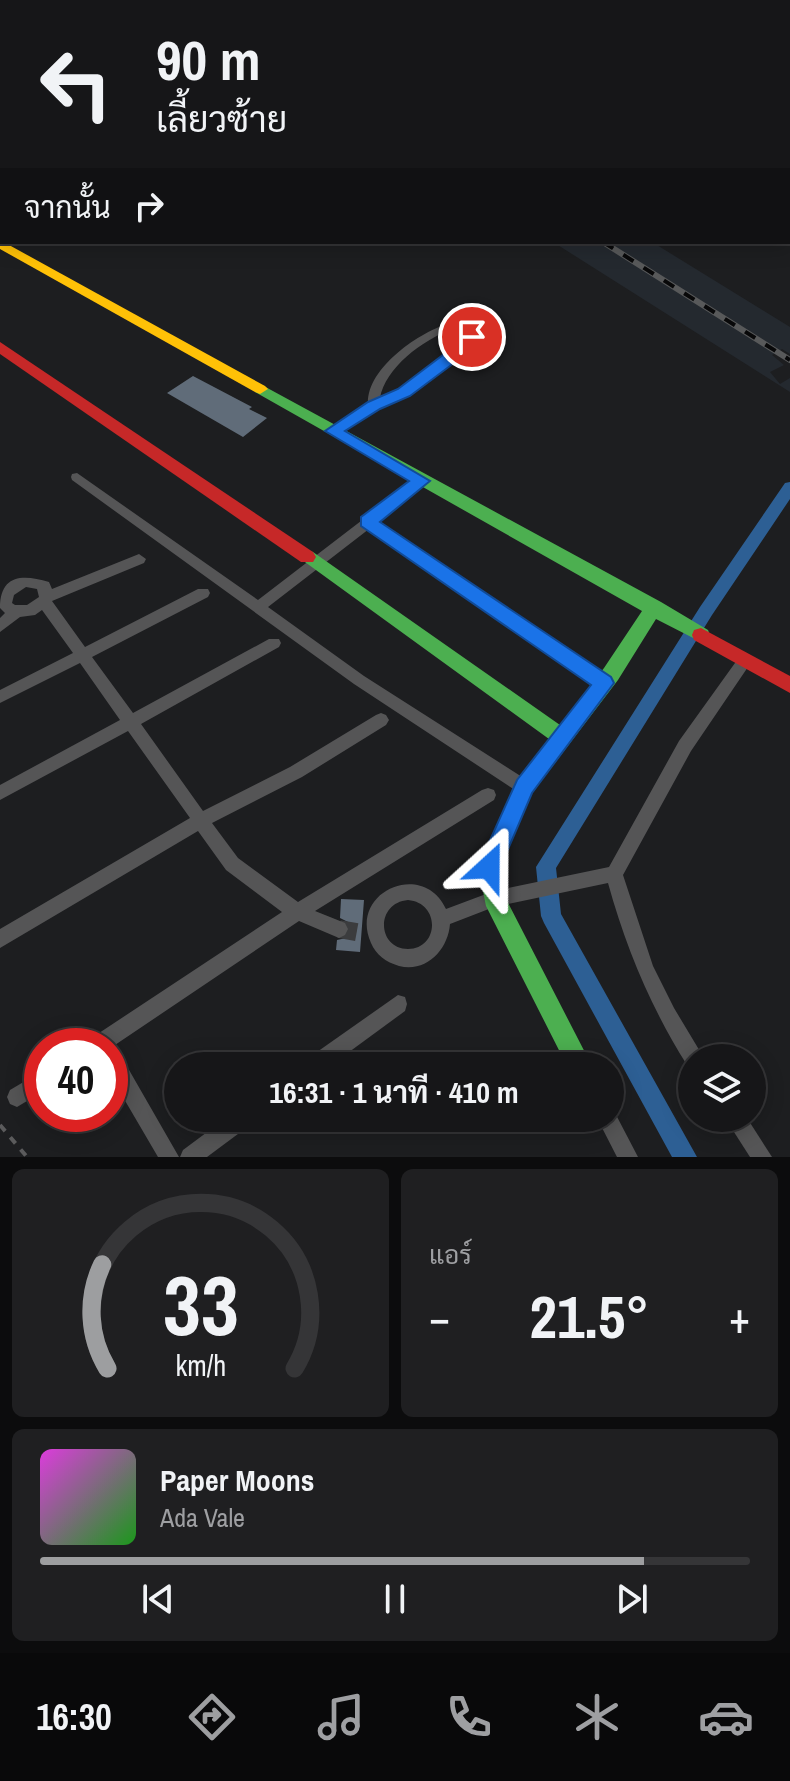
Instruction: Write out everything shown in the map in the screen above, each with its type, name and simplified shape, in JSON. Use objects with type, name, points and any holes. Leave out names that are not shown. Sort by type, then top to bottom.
[{"type":"street","points":[[2,248],[790,685]]},
{"type":"street","points":[[333,431],[374,405],[404,392],[472,342],[472,337],[451,326],[435,332],[388,368],[373,390],[374,405]]},
{"type":"street","points":[[0,347],[563,738]]},
{"type":"street","points":[[77,477],[359,680],[524,787]]},
{"type":"street","points":[[260,606],[422,481]]},
{"type":"street","points":[[368,522],[604,683]]},
{"type":"street","points":[[0,626],[16,612],[30,611],[45,599],[139,559]]},
{"type":"street","points":[[16,612],[5,604],[3,592],[33,581],[44,586],[45,599],[232,864],[297,912],[339,929]]},
{"type":"street","points":[[0,697],[203,593]]},
{"type":"street","points":[[573,1052],[494,899],[489,867],[524,787],[662,612]]},
{"type":"street","points":[[0,793],[274,643]]},
{"type":"street","points":[[684,1044],[673,1029],[635,950],[614,874],[685,746],[742,658]]},
{"type":"street","points":[[0,939],[203,819],[296,772],[381,720]]},
{"type":"street","points":[[128,1030],[297,912],[488,795]]},
{"type":"street","points":[[442,919],[494,899],[614,874]]},
{"type":"street","points":[[400,893],[422,895],[438,909],[442,919],[439,940],[432,949],[411,958],[390,952],[368,934],[382,904],[400,893]]},
{"type":"street","points":[[333,1052],[398,1004]]},
{"type":"street","points":[[128,1089],[169,1157]]},
{"type":"street","points":[[17,1097],[24,1093]]},
{"type":"street","points":[[190,1157],[224,1132]]},
{"type":"street","points":[[615,1132],[628,1157]]},
{"type":"street","points":[[745,1132],[762,1157]]},
{"type":"path","points":[[0,1125],[27,1157]]},
{"type":"shaded area","points":[[556,244],[655,244],[790,327],[790,354],[782,349],[772,355],[784,365],[770,372],[780,384],[790,378],[790,392]]},
{"type":"building","points":[[193,376],[267,418],[243,437],[167,393]]},
{"type":"building","points":[[341,899],[364,900],[360,952],[336,950],[337,940],[346,938],[351,930],[348,922],[340,918]]},
{"type":"waterway","points":[[685,1157],[551,916],[546,867],[706,611],[790,487]]},
{"type":"tunnel","points":[[339,929],[361,933]]},
{"type":"railway","points":[[606,244],[790,360]]},
{"type":"traffic: fast","points":[[260,389],[701,635]]},
{"type":"traffic: fast","points":[[307,557],[563,738]]},
{"type":"traffic: fast","points":[[573,1052],[494,899],[489,867],[524,787],[611,674],[654,607]]},
{"type":"traffic: slow","points":[[0,244],[260,389]]},
{"type":"traffic: jam","points":[[0,347],[307,557]]},
{"type":"traffic: jam","points":[[701,635],[790,685]]},
{"type":"route","points":[[472,337],[472,342],[404,392],[374,405],[333,431],[422,481],[368,522],[415,557],[604,683],[524,787],[489,867]]}]
